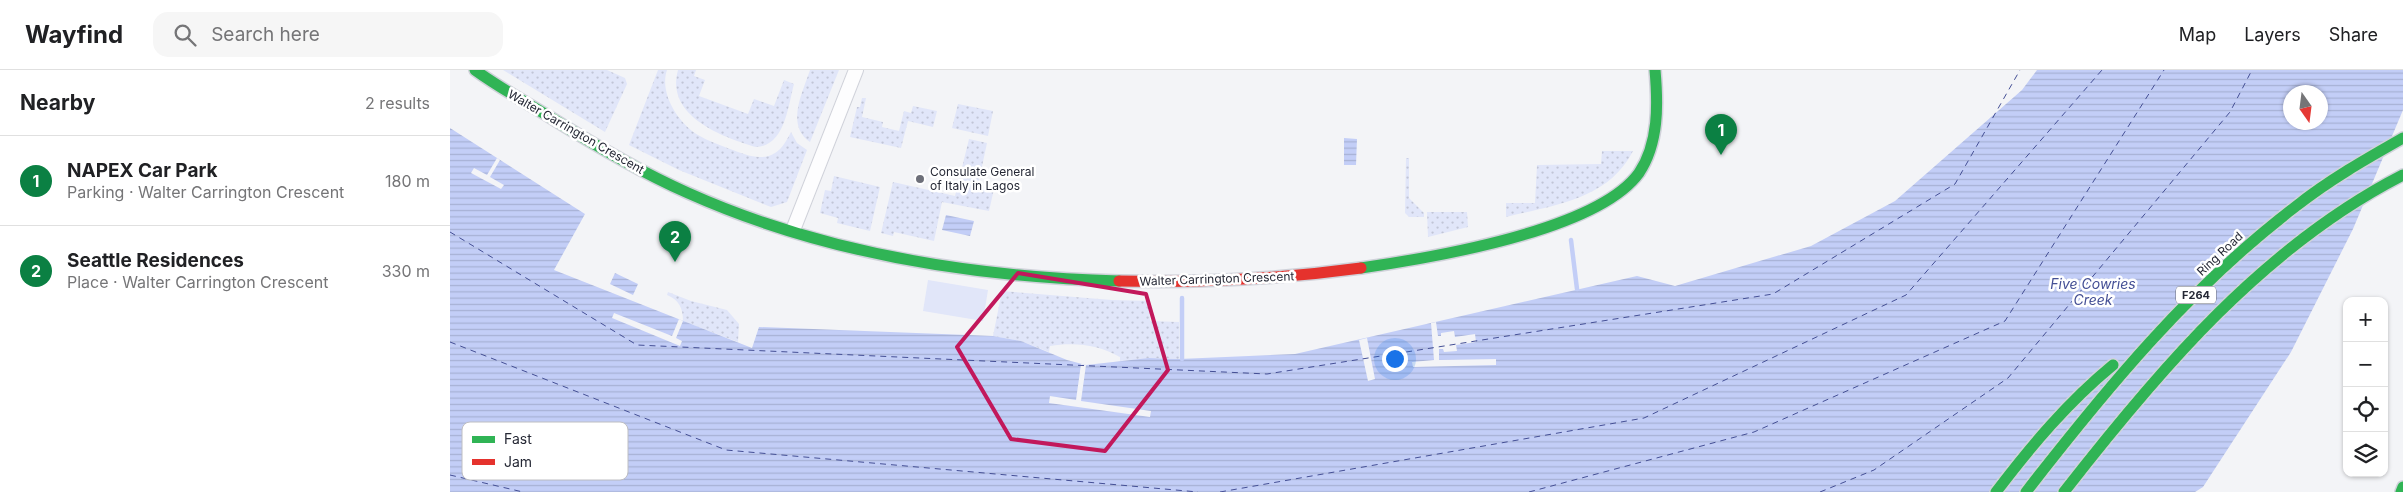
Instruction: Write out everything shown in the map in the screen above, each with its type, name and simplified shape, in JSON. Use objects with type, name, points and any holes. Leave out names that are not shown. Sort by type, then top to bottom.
[{"type":"main road","name":"Walter Carrington Crescent","points":[[475,70],[584,139],[668,184],[725,207],[793,230],[851,247],[917,260],[1003,273],[1094,281],[1181,282],[1260,280],[1366,269],[1433,256],[1550,227],[1610,199],[1631,182],[1646,158],[1654,136],[1658,113],[1655,70]]},
{"type":"main road","name":"Ring Road","points":[[2026,492],[2075,429],[2159,330],[2260,236],[2308,196],[2403,138]]},
{"type":"main road","name":"F264","points":[[2064,492],[2156,381],[2237,295],[2281,254],[2340,210],[2403,175]]},
{"type":"main road","points":[[1996,492],[2056,420],[2096,379],[2159,330]]},
{"type":"main road","points":[[2401,492],[2403,488]]},
{"type":"street","points":[[793,230],[856,70]]},
{"type":"highlighted area","points":[[1018,273],[1146,294],[1168,370],[1105,451],[1011,439],[957,347]]},
{"type":"shaded area","points":[[503,70],[607,70],[625,78],[627,84],[605,132]]},
{"type":"shaded area","points":[[658,70],[667,70],[665,79],[668,98],[677,115],[691,130],[706,139],[747,155],[764,157],[770,156],[780,149],[791,132],[797,143],[807,150],[787,202],[771,207],[679,170],[629,145]]},
{"type":"shaded area","points":[[678,70],[696,70],[694,76],[705,80],[699,96],[748,114],[754,99],[774,106],[784,80],[794,84],[784,123],[779,132],[766,145],[756,147],[728,137],[699,122],[688,112],[680,100],[676,86]]},
{"type":"shaded area","points":[[810,70],[839,70],[810,142],[798,127],[797,118],[800,98]]},
{"type":"shaded area","points":[[862,98],[866,98],[862,117],[883,122],[882,127],[899,131],[904,111],[911,113],[913,106],[937,111],[933,127],[908,121],[901,148],[850,137],[857,107],[860,107]]},
{"type":"shaded area","points":[[958,104],[993,111],[988,136],[952,128]]},
{"type":"shaded area","points":[[969,139],[987,143],[978,185],[994,189],[989,211],[942,202],[934,241],[894,232],[893,236],[881,233],[893,182],[955,196]]},
{"type":"shaded area","points":[[1602,151],[1633,151],[1622,167],[1609,180],[1594,190],[1561,204],[1506,217],[1506,203],[1535,203],[1537,165],[1601,164]]},
{"type":"shaded area","points":[[1406,158],[1409,158],[1409,198],[1424,213],[1424,217],[1409,217],[1405,213]]},
{"type":"shaded area","points":[[834,176],[880,187],[870,231],[837,223],[838,218],[820,213],[825,190],[831,191]]},
{"type":"shaded area","points":[[1427,212],[1467,212],[1468,227],[1428,237]]},
{"type":"shaded area","points":[[928,280],[988,290],[983,321],[923,311]]},
{"type":"shaded area","points":[[1002,291],[1112,300],[1149,301],[1150,321],[1179,322],[1179,359],[1162,358],[1120,361],[1120,357],[1095,347],[1069,344],[1050,346],[1049,352],[1021,341],[993,336]]},
{"type":"shaded area","points":[[668,292],[691,301],[727,310],[739,324],[738,342],[683,321],[679,305],[675,299],[667,295]]},
{"type":"water","name":"Five Cowries Creek","points":[[2037,70],[2403,70],[2403,110],[2353,229],[2291,352],[2203,487],[2195,492],[450,492],[450,128],[585,214],[554,270],[752,348],[759,327],[993,336],[1021,341],[1067,360],[1086,365],[1149,358],[1179,359],[1295,354],[1637,276],[1675,286],[1811,246],[1895,201],[2022,90]]},
{"type":"water","points":[[1344,138],[1357,139],[1356,165],[1344,165]]},
{"type":"water","points":[[946,215],[974,221],[970,236],[942,230]]},
{"type":"water","points":[[615,273],[638,284],[633,295],[610,284]]},
{"type":"pier","points":[[497,158],[500,160],[490,177],[504,185],[501,189],[471,173],[474,168],[487,175]]},
{"type":"pier","points":[[614,313],[672,336],[679,319],[683,321],[676,338],[682,341],[680,346],[612,318]]},
{"type":"pier","points":[[1436,322],[1438,336],[1441,336],[1441,333],[1454,331],[1455,337],[1475,334],[1476,342],[1456,345],[1457,351],[1444,352],[1443,349],[1439,349],[1439,360],[1496,359],[1496,365],[1413,367],[1412,362],[1434,360],[1431,323]]},
{"type":"pier","points":[[1367,338],[1375,379],[1368,381],[1359,340]]},
{"type":"pier","points":[[1081,364],[1086,365],[1081,401],[1151,411],[1150,417],[1049,403],[1050,396],[1076,400]]},
{"type":"waterway","points":[[1571,240],[1577,289]]},
{"type":"waterway","points":[[1182,298],[1182,359]]},
{"type":"ferry route","points":[[450,232],[637,345],[1267,374],[1773,294],[1955,184],[2020,70]]},
{"type":"ferry route","points":[[1220,492],[1644,418],[1906,295],[2102,70]]},
{"type":"ferry route","points":[[1529,492],[1754,432],[2005,321],[2164,70]]},
{"type":"ferry route","points":[[1820,492],[1874,470],[2008,378],[2230,112],[2252,70]]},
{"type":"ferry route","points":[[450,342],[726,450],[1198,492]]},
{"type":"ferry route","points":[[450,475],[462,478]]},
{"type":"ferry route","points":[[471,480],[523,492]]},
{"type":"traffic: fast","points":[[475,70],[615,156],[651,175],[739,214],[791,232],[899,258],[954,267],[1064,279],[1119,281]]},
{"type":"traffic: fast","points":[[1361,268],[1468,249],[1510,238],[1551,226],[1588,211],[1618,193],[1639,173],[1646,161],[1654,136],[1657,110],[1655,70]]},
{"type":"traffic: fast","points":[[2026,492],[2087,415],[2151,341],[2220,271],[2308,197],[2348,170],[2403,138]]},
{"type":"traffic: fast","points":[[2064,492],[2138,401],[2217,314],[2260,274],[2305,237],[2352,204],[2403,175]]},
{"type":"traffic: fast","points":[[1996,492],[2051,425],[2096,379],[2113,365]]},
{"type":"traffic: fast","points":[[2401,492],[2403,487]]},
{"type":"traffic: jam","points":[[1119,281],[1240,279],[1361,268]]},
{"type":"place","name":"NAPEX Car Park","points":[[1721,155]]},
{"type":"place","name":"Consulate General of Italy in Lagos","points":[[920,179]]},
{"type":"place","name":"Seattle Residences","points":[[675,262]]}]
